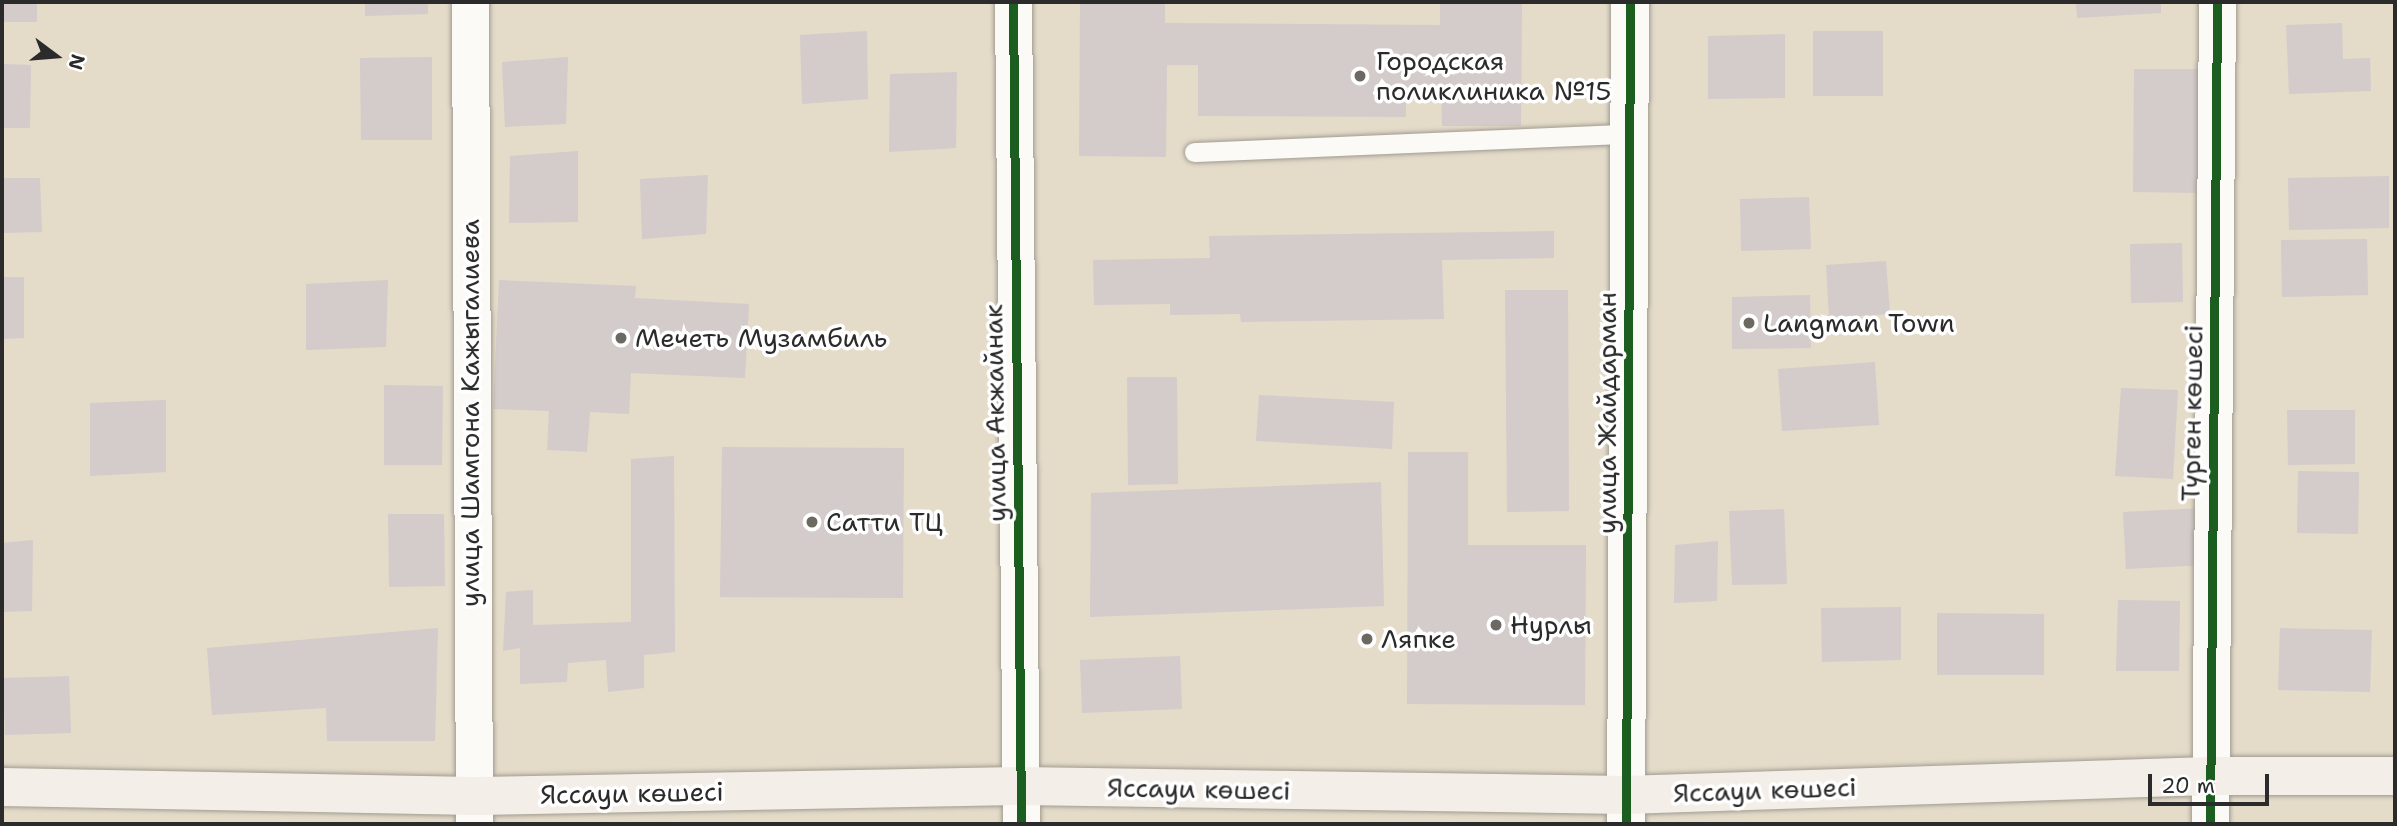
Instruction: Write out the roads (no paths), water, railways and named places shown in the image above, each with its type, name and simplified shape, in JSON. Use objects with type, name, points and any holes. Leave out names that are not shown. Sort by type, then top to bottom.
[{"type":"main road","name":"Яссауи көшесі","points":[[2,787],[474,810],[1020,786],[1625,810],[2210,776],[2395,776]]},
{"type":"street","name":"улица Шамгона Кажыгалиева","points":[[470,2],[474,810]]},
{"type":"street","name":"улица Акжайнак","points":[[1013,2],[1021,824]]},
{"type":"street","name":"улица Жайдарман","points":[[1625,810],[1630,2]]},
{"type":"street","name":"Түрген көшесі","points":[[2210,824],[2217,2]]},
{"type":"lane","points":[[1194,152],[1630,134]]},
{"type":"place","name":"Городская поликлиника №15","points":[[1360,76]]},
{"type":"place","name":"Langman Town","points":[[1749,323]]},
{"type":"place","name":"Мечеть Музамбиль","points":[[621,338]]},
{"type":"place","name":"Сатти ТЦ","points":[[812,522]]},
{"type":"place","name":"Нурлы","points":[[1496,625]]},
{"type":"place","name":"Ляпке","points":[[1367,639]]}]
